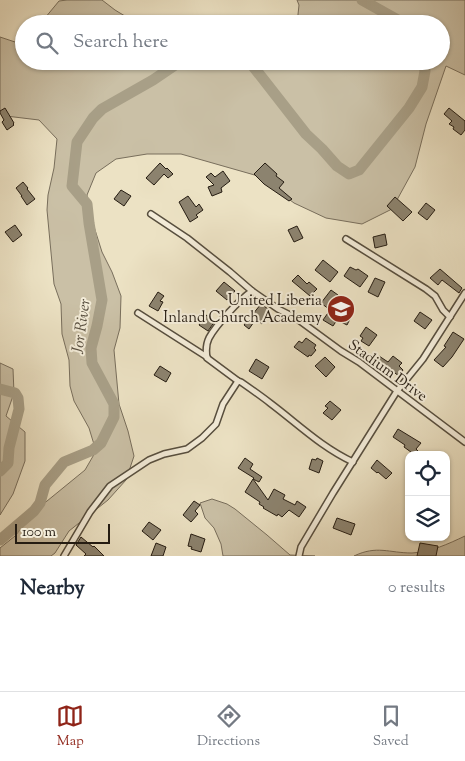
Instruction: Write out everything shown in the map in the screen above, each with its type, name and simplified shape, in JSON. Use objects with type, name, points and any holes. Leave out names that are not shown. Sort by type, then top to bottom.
[{"type":"street","name":"Stadium Drive","points":[[151,214],[187,238],[252,291],[278,309],[296,318],[340,351],[359,362],[465,442]]},
{"type":"street","points":[[346,239],[436,296],[443,310],[450,317]]},
{"type":"street","points":[[207,358],[208,339],[242,297],[252,291]]},
{"type":"street","points":[[299,556],[301,547],[352,462],[397,391],[423,360],[465,293]]},
{"type":"street","points":[[138,313],[242,382],[336,455],[352,462]]},
{"type":"street","points":[[64,556],[90,512],[110,486],[149,460],[164,454],[187,449],[202,438],[216,424],[223,404],[238,381]]},
{"type":"shaded area","points":[[102,0],[123,15],[47,15],[59,1]]},
{"type":"shaded area","points":[[297,0],[465,0],[465,75],[450,68],[450,15],[298,15],[299,5]]},
{"type":"shaded area","points":[[0,37],[15,42],[15,70],[445,70],[426,124],[415,167],[392,209],[362,224],[326,218],[294,203],[258,176],[181,154],[147,154],[116,159],[96,173],[87,195],[90,214],[102,252],[121,296],[120,328],[114,350],[119,404],[134,456],[126,480],[108,500],[69,531],[51,556],[0,556],[0,548],[15,536],[36,510],[85,470],[96,451],[89,428],[74,401],[70,386],[69,360],[62,334],[61,304],[54,284],[47,210],[57,139],[39,120],[6,116],[0,112]]},
{"type":"shaded area","points":[[0,363],[13,369],[14,393],[6,416],[25,432],[25,461],[13,494],[0,515]]},
{"type":"shaded area","points":[[212,499],[235,509],[290,555],[315,556],[223,556],[221,544],[214,528],[205,518],[200,503]]},
{"type":"shaded area","points":[[465,536],[465,556],[354,556],[376,550],[404,553],[426,551]]},
{"type":"building","points":[[5,108],[14,123],[7,130],[2,122],[4,120],[0,113]]},
{"type":"building","points":[[449,108],[465,121],[465,130],[461,135],[453,129],[454,127],[449,124],[452,121],[444,114]]},
{"type":"building","points":[[160,163],[173,174],[168,178],[164,174],[154,185],[146,178]]},
{"type":"building","points":[[265,163],[284,182],[279,188],[292,199],[289,201],[264,184],[254,174]]},
{"type":"building","points":[[223,171],[230,181],[221,188],[222,192],[212,196],[208,187],[214,185],[206,177],[211,173],[215,177]]},
{"type":"building","points":[[23,182],[35,199],[27,205],[16,188]]},
{"type":"building","points":[[121,190],[131,196],[124,206],[114,199]]},
{"type":"building","points":[[188,196],[196,207],[199,204],[203,210],[196,215],[198,217],[190,222],[179,202]]},
{"type":"building","points":[[395,197],[412,212],[403,221],[387,206]]},
{"type":"building","points":[[426,203],[435,210],[427,220],[418,213]]},
{"type":"building","points":[[15,225],[22,235],[13,242],[5,232]]},
{"type":"building","points":[[297,226],[303,238],[294,242],[288,230]]},
{"type":"building","points":[[385,234],[387,245],[375,248],[373,237]]},
{"type":"building","points":[[323,260],[338,272],[330,282],[315,270]]},
{"type":"building","points":[[350,267],[358,269],[368,276],[360,287],[344,276]]},
{"type":"building","points":[[440,269],[462,288],[459,293],[442,280],[438,285],[430,278]]},
{"type":"building","points":[[298,275],[307,284],[309,282],[317,289],[310,296],[292,281]]},
{"type":"building","points":[[375,278],[385,282],[378,297],[368,292]]},
{"type":"building","points":[[224,282],[235,291],[227,300],[216,291]]},
{"type":"building","points":[[331,290],[338,295],[337,297],[348,304],[345,309],[353,313],[347,325],[337,320],[333,326],[323,320],[330,310],[321,303]]},
{"type":"building","points":[[158,292],[164,296],[160,301],[163,302],[158,311],[149,306]]},
{"type":"building","points":[[261,304],[271,313],[262,324],[256,319],[249,329],[244,325]]},
{"type":"building","points":[[420,312],[432,320],[425,329],[414,321]]},
{"type":"building","points":[[206,315],[215,321],[208,331],[199,325]]},
{"type":"building","points":[[366,327],[377,335],[369,346],[361,341],[363,338],[360,336]]},
{"type":"building","points":[[453,332],[464,339],[443,367],[434,360],[446,347],[444,346]]},
{"type":"building","points":[[306,338],[316,345],[314,348],[316,350],[308,357],[294,347],[299,341],[302,343]]},
{"type":"building","points":[[379,356],[388,362],[393,356],[402,363],[399,366],[403,370],[399,376],[384,365],[381,368],[374,363]]},
{"type":"building","points":[[325,357],[335,367],[326,377],[315,366]]},
{"type":"building","points":[[256,359],[269,367],[262,379],[249,371]]},
{"type":"building","points":[[160,366],[171,373],[166,382],[154,375]]},
{"type":"building","points":[[330,401],[341,410],[332,420],[323,413],[328,408],[325,406]]},
{"type":"building","points":[[398,429],[421,443],[416,449],[418,451],[410,451],[404,447],[405,445],[393,437]]},
{"type":"building","points":[[245,458],[253,464],[250,469],[262,477],[259,482],[238,468]]},
{"type":"building","points":[[317,458],[323,461],[319,473],[309,469],[312,459],[316,460]]},
{"type":"building","points":[[377,460],[392,473],[386,479],[371,468]]},
{"type":"building","points":[[253,479],[268,500],[274,489],[285,495],[283,499],[295,505],[297,501],[306,507],[299,517],[289,510],[282,517],[278,514],[277,516],[263,508],[259,504],[260,502],[245,492]]},
{"type":"building","points":[[194,501],[200,505],[195,511],[198,514],[191,522],[183,515]]},
{"type":"building","points":[[337,518],[355,524],[351,535],[333,528]]},
{"type":"building","points":[[149,522],[161,530],[153,540],[142,531]]},
{"type":"building","points":[[191,534],[205,539],[201,552],[188,546]]},
{"type":"building","points":[[81,537],[104,556],[84,556],[86,554],[76,545]]},
{"type":"building","points":[[156,543],[166,547],[163,556],[151,556]]},
{"type":"building","points":[[420,543],[438,546],[436,556],[417,556]]},
{"type":"waterway","name":"Jor River","points":[[362,0],[389,15]]},
{"type":"waterway","name":"Jor River","points":[[0,540],[34,511],[40,503],[45,485],[64,462],[93,450],[101,443],[114,417],[114,404],[92,363],[91,348],[102,300],[87,204],[72,186],[77,142],[93,118],[102,109],[168,70]]},
{"type":"waterway","name":"Jor River","points":[[256,70],[306,134],[337,166],[349,174],[359,170],[409,108],[422,87],[425,70]]},
{"type":"waterway","name":"Jor River","points":[[0,389],[15,393],[18,398],[19,409],[9,448],[8,463],[0,471]]},
{"type":"place","name":"United Liberia Inland Church Academy","points":[[341,309]]}]
